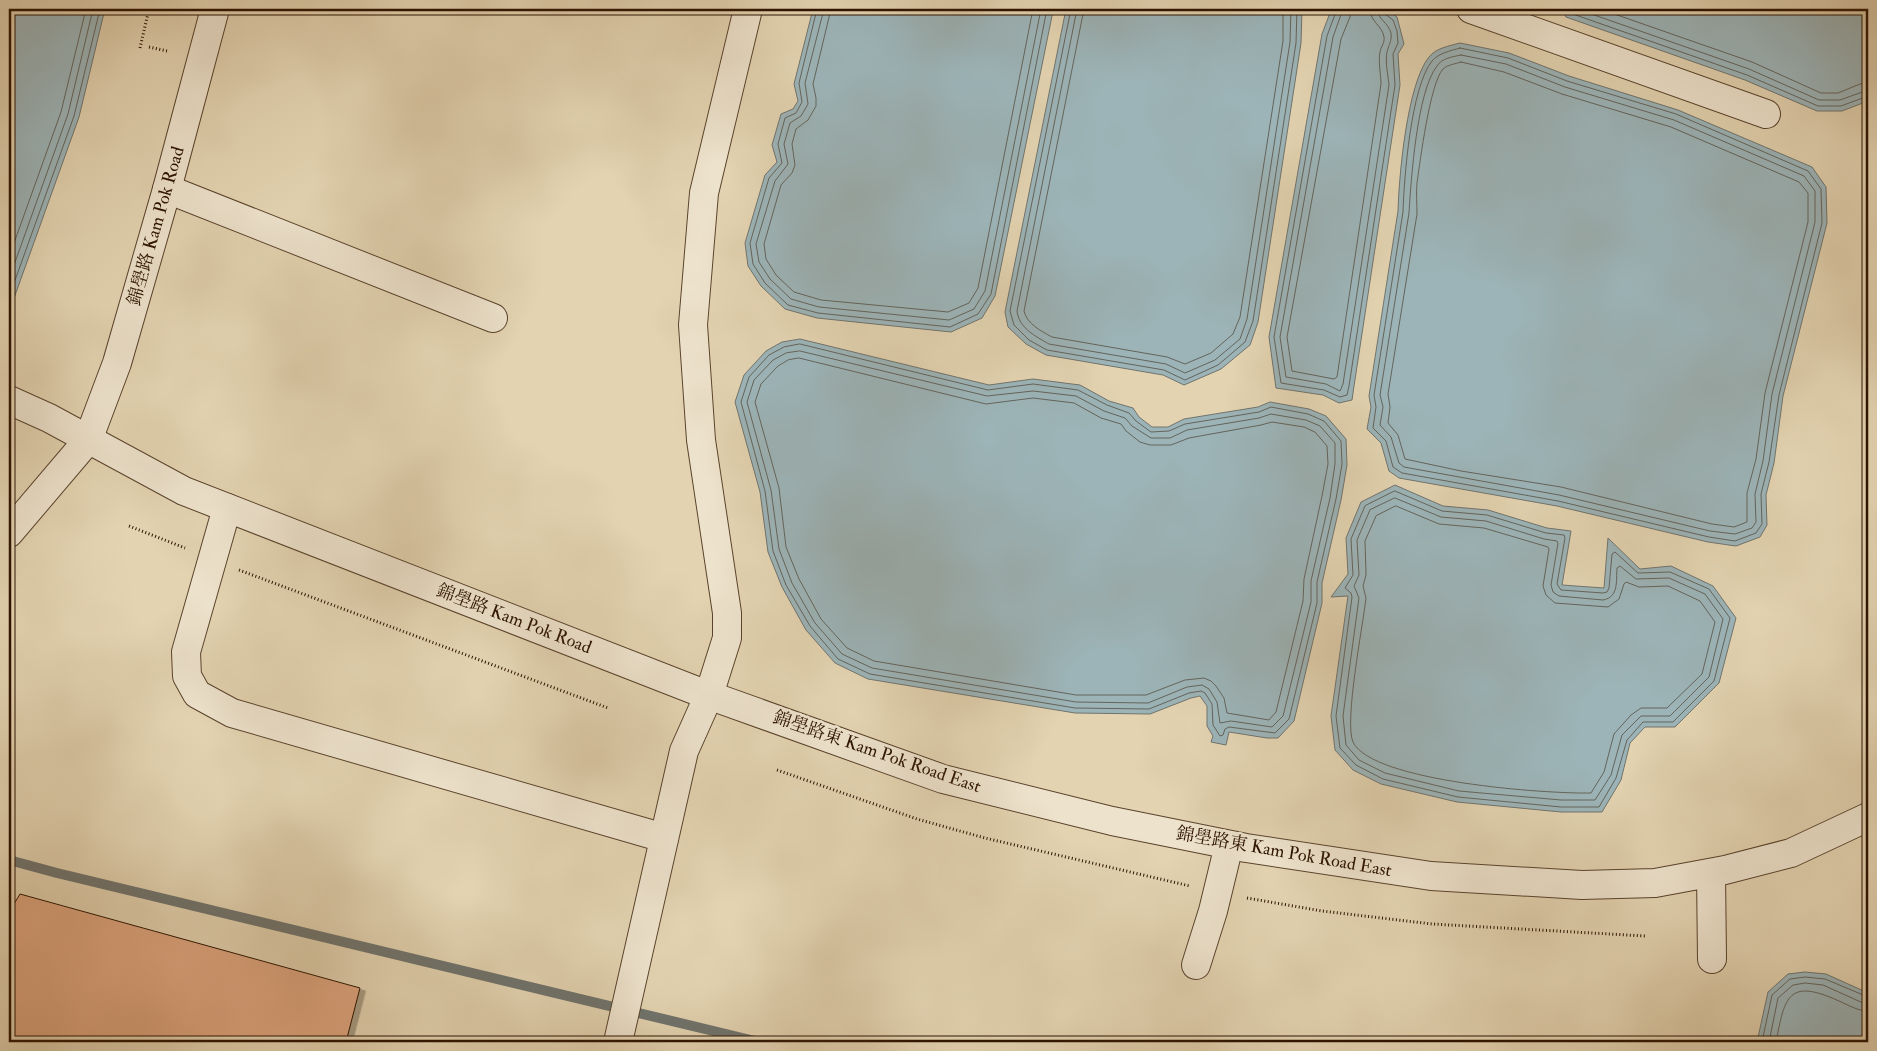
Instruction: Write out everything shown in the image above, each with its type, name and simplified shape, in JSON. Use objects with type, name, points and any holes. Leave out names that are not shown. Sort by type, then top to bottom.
[{"type":"street","name":"錦壆路 Kam Pok Road","points":[[88,440],[117,363],[167,189],[215,9]]},
{"type":"street","points":[[620,1034],[684,751],[709,695],[727,638],[727,613],[701,440],[693,325],[704,193],[748,9]]},
{"type":"street","points":[[1471,9],[1766,114]]},
{"type":"street","points":[[167,189],[493,318]]},
{"type":"street","name":"錦壆路 Kam Pok Road","points":[[14,402],[49,418],[184,491],[709,695]]},
{"type":"street","points":[[9,533],[88,440]]},
{"type":"street","points":[[227,508],[186,652],[187,676],[197,694],[232,713],[664,838]]},
{"type":"street","name":"錦壆路東 Kam Pok Road East","points":[[709,695],[943,778],[1112,821],[1229,845],[1431,876],[1582,885],[1655,883],[1711,873],[1791,853],[1868,817]]},
{"type":"street","points":[[1196,965],[1213,910],[1229,845]]},
{"type":"street","points":[[1711,873],[1712,959]]},
{"type":"path","points":[[140,48],[149,9]]},
{"type":"path","points":[[149,47],[167,52]]},
{"type":"path","points":[[129,526],[608,708]]},
{"type":"water","points":[[9,9],[105,9],[79,117],[9,312]]},
{"type":"water","points":[[813,9],[1051,9],[1053,11],[995,296],[982,318],[951,332],[817,318],[785,309],[761,286],[748,266],[745,243],[765,175],[777,162],[772,145],[781,114],[793,109],[798,101],[794,84]]},
{"type":"water","points":[[1066,9],[1302,9],[1301,43],[1258,322],[1250,345],[1221,369],[1184,385],[1163,375],[1046,355],[1026,344],[1008,327],[1005,312]]},
{"type":"water","points":[[1333,9],[1386,9],[1397,17],[1404,44],[1398,54],[1400,85],[1352,400],[1339,403],[1323,395],[1276,388],[1269,337],[1322,34]]},
{"type":"water","points":[[1562,9],[1868,9],[1868,101],[1842,111],[1817,111],[1745,80],[1566,17]]},
{"type":"water","points":[[1460,43],[1509,53],[1569,76],[1678,110],[1812,167],[1826,187],[1827,223],[1783,396],[1774,463],[1766,495],[1767,525],[1760,537],[1736,546],[1708,542],[1557,506],[1399,478],[1389,471],[1381,443],[1367,429],[1371,407],[1369,396],[1398,211],[1402,154],[1410,108],[1421,70],[1429,57],[1439,49]]},
{"type":"water","points":[[800,339],[989,385],[1033,379],[1080,385],[1109,401],[1133,408],[1139,417],[1152,427],[1168,427],[1184,419],[1258,407],[1270,402],[1309,409],[1326,416],[1346,439],[1347,465],[1322,583],[1322,603],[1294,721],[1278,738],[1229,732],[1226,745],[1211,742],[1213,736],[1207,726],[1207,706],[1200,696],[1150,714],[1075,713],[868,679],[835,663],[806,630],[782,587],[768,552],[760,492],[735,402],[744,375],[766,351],[782,342]]},
{"type":"water","points":[[1395,485],[1443,506],[1488,510],[1547,528],[1571,531],[1562,585],[1604,588],[1608,538],[1640,569],[1671,566],[1713,586],[1736,618],[1719,683],[1675,727],[1645,727],[1630,743],[1621,780],[1602,812],[1561,812],[1457,802],[1381,784],[1353,770],[1335,750],[1331,716],[1348,596],[1331,597],[1348,574],[1346,538],[1361,502]]},
{"type":"water","points":[[1805,972],[1826,974],[1868,993],[1868,1042],[1757,1042],[1768,992],[1788,974]]},
{"type":"building","points":[[20,894],[360,988],[346,1042],[9,1042],[9,906],[12,907]]},
{"type":"waterway","points":[[9,860],[759,1042]]}]
